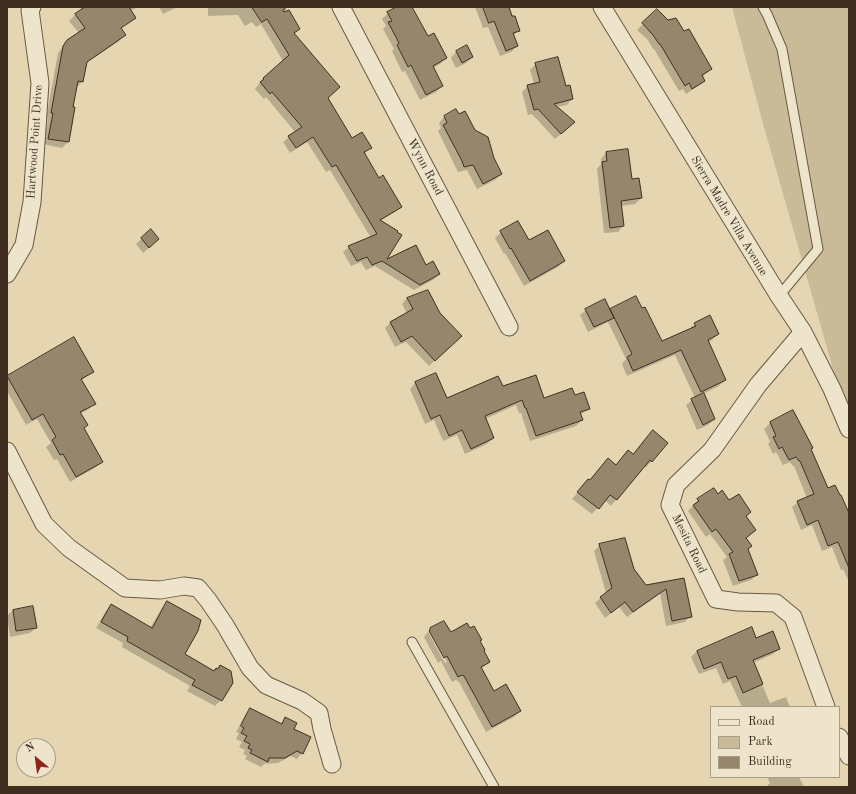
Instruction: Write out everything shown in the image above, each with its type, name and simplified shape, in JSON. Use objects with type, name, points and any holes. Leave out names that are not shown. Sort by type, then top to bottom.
[{"type":"street","name":"Hartwood Point Drive","points":[[7,274],[24,245],[32,202],[40,83],[30,10],[32,7]]},
{"type":"street","name":"Wynn Road","points":[[340,7],[509,327]]},
{"type":"street","name":"Sierra Madre Villa Avenue","points":[[602,7],[778,296],[803,332],[832,389],[849,429]]},
{"type":"street","name":"Mesita Road","points":[[803,332],[758,385],[712,450],[676,485],[670,505],[716,599],[738,602],[776,603],[792,617],[826,706]]},
{"type":"street","points":[[7,451],[44,524],[69,548],[112,579],[125,588],[160,590],[184,586],[198,588],[208,600],[250,668],[266,685],[302,701],[319,713],[332,764]]},
{"type":"street","points":[[840,739],[849,756]]},
{"type":"lane","points":[[763,7],[782,49],[818,249],[778,296]]},
{"type":"lane","points":[[412,642],[494,787]]},
{"type":"green space","points":[[732,7],[849,7],[849,410],[835,376],[762,120]]},
{"type":"building","points":[[85,7],[129,7],[136,18],[121,28],[126,35],[87,62],[83,82],[78,81],[69,142],[48,139],[63,46],[67,40],[85,28],[75,14]]},
{"type":"building","points":[[252,7],[287,7],[283,10],[284,12],[289,10],[300,29],[294,33],[340,87],[328,98],[352,138],[362,132],[372,148],[364,152],[379,178],[383,175],[402,207],[380,220],[402,235],[387,259],[416,245],[426,265],[433,261],[440,274],[420,285],[382,261],[372,265],[367,257],[357,261],[348,246],[377,234],[336,165],[332,167],[313,137],[296,148],[288,136],[302,127],[272,92],[270,94],[260,82],[289,55],[267,19],[262,22]]},
{"type":"building","points":[[397,7],[412,7],[428,36],[434,33],[447,58],[433,66],[443,86],[426,95],[411,65],[408,67],[397,45],[399,43],[388,22],[392,21],[387,12]]},
{"type":"building","points":[[483,7],[509,7],[512,16],[515,16],[520,31],[513,33],[518,46],[506,51],[494,21],[489,23]]},
{"type":"building","points":[[657,9],[668,20],[676,18],[684,31],[689,29],[712,69],[702,75],[705,81],[692,89],[689,83],[685,86],[660,44],[642,23]]},
{"type":"building","points":[[467,45],[473,57],[462,63],[456,51]]},
{"type":"building","points":[[558,57],[566,86],[570,85],[573,99],[554,104],[575,122],[561,134],[538,109],[534,110],[527,85],[540,82],[535,63]]},
{"type":"building","points":[[456,109],[459,114],[465,111],[475,130],[488,137],[494,158],[502,174],[483,184],[473,165],[464,167],[443,125],[447,123],[444,116]]},
{"type":"building","points":[[628,149],[632,179],[639,178],[642,198],[621,201],[624,226],[610,228],[602,162],[607,161],[606,152]]},
{"type":"building","points":[[518,221],[529,240],[548,230],[565,261],[530,281],[500,231]]},
{"type":"building","points":[[151,229],[159,239],[149,248],[141,238]]},
{"type":"building","points":[[428,290],[440,313],[462,336],[435,361],[412,336],[401,342],[390,322],[413,309],[407,298]]},
{"type":"building","points":[[636,296],[642,308],[645,307],[662,341],[696,326],[694,323],[710,315],[719,334],[708,340],[726,380],[701,392],[681,350],[633,371],[627,357],[632,354],[610,309]]},
{"type":"building","points":[[605,299],[614,318],[594,327],[585,309]]},
{"type":"building","points":[[74,337],[94,372],[81,379],[96,404],[80,412],[88,425],[84,428],[103,462],[76,477],[63,454],[60,455],[52,440],[56,437],[43,414],[32,420],[7,376]]},
{"type":"building","points":[[436,373],[447,398],[498,376],[503,386],[536,375],[544,398],[572,388],[575,395],[584,392],[590,409],[580,412],[583,420],[536,436],[522,400],[485,416],[494,438],[471,449],[462,430],[449,436],[440,415],[431,419],[415,382]]},
{"type":"building","points":[[704,393],[715,419],[703,425],[691,399]]},
{"type":"building","points":[[793,410],[813,448],[811,449],[828,488],[835,485],[849,513],[849,568],[838,542],[828,546],[818,520],[807,525],[797,501],[814,494],[800,461],[796,457],[789,460],[782,447],[779,449],[773,437],[776,436],[770,422]]},
{"type":"building","points":[[653,430],[668,443],[652,462],[650,460],[617,500],[610,495],[599,509],[577,492],[588,479],[590,480],[608,458],[616,465],[628,450],[633,454]]},
{"type":"building","points":[[714,488],[718,494],[722,490],[729,500],[739,494],[751,512],[746,516],[756,530],[746,538],[752,546],[748,549],[758,575],[739,581],[729,554],[733,552],[716,529],[712,532],[693,505],[699,501],[697,499]]},
{"type":"building","points":[[625,538],[634,569],[646,585],[684,578],[692,617],[672,621],[666,589],[633,612],[625,602],[611,613],[600,597],[612,588],[599,544]]},
{"type":"building","points":[[167,601],[201,620],[198,631],[185,654],[214,671],[216,668],[218,669],[220,665],[231,671],[233,683],[222,701],[192,685],[195,680],[127,641],[128,637],[101,622],[111,604],[152,628]]},
{"type":"building","points":[[33,606],[37,628],[16,631],[13,610]]},
{"type":"building","points":[[444,621],[451,632],[467,623],[470,628],[474,626],[482,640],[480,641],[490,662],[481,667],[494,691],[506,684],[521,711],[492,727],[464,676],[462,675],[458,677],[447,656],[444,658],[429,631],[430,628]]},
{"type":"building","points":[[752,627],[756,638],[773,631],[780,649],[753,660],[763,684],[743,693],[736,676],[728,679],[721,662],[704,669],[697,651]]},
{"type":"building","points":[[250,708],[282,724],[285,717],[297,723],[294,729],[311,737],[303,754],[297,751],[285,758],[269,758],[268,762],[250,753],[252,750],[248,748],[250,744],[244,741],[247,736],[241,733],[244,728],[241,726]]}]
